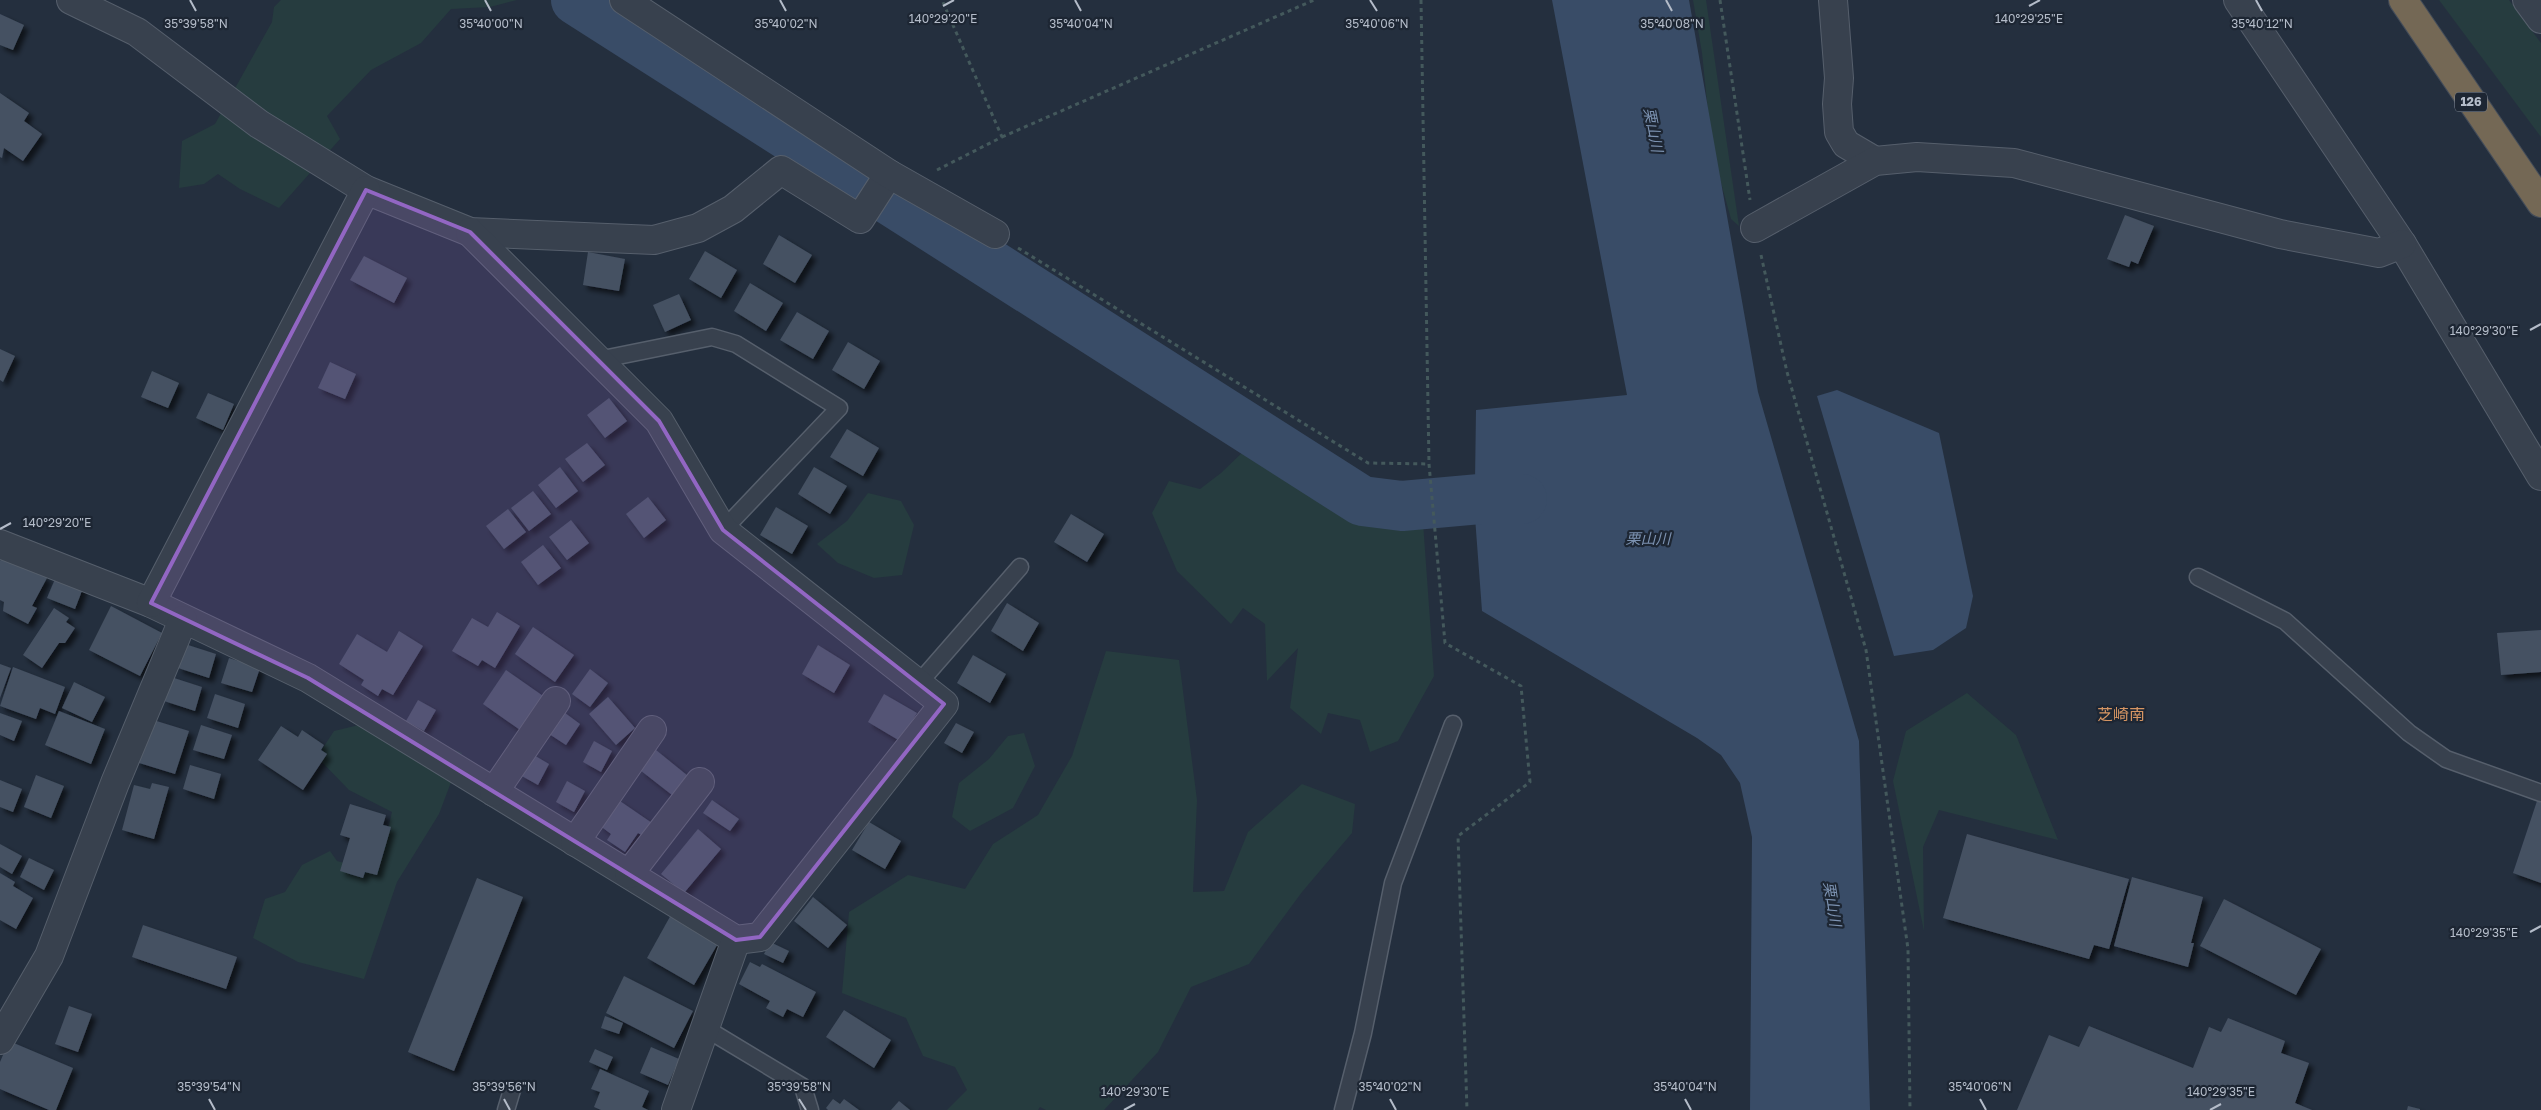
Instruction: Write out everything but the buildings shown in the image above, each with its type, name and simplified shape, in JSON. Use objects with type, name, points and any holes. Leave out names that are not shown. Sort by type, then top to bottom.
[{"type":"highway","name":"126","points":[[2403,0],[2541,203]]},
{"type":"street","points":[[71,0],[137,32],[259,124],[366,190],[470,232],[654,240],[698,228],[734,209],[781,170],[860,218],[898,179]]},
{"type":"street","points":[[624,0],[898,179],[995,234]]},
{"type":"street","points":[[1833,0],[1839,78],[1837,104],[1838,132],[1846,144],[1875,161]]},
{"type":"street","points":[[2238,0],[2402,244],[2541,476]]},
{"type":"street","points":[[2527,0],[2541,19]]},
{"type":"street","points":[[1755,228],[1875,161],[1917,157],[2014,163],[2280,234],[2379,253],[2402,244]]},
{"type":"street","points":[[151,603],[366,190]]},
{"type":"street","points":[[0,544],[151,603],[183,620],[308,678],[736,940],[760,936],[944,704],[723,530],[659,420],[470,232]]},
{"type":"street","points":[[0,1040],[50,956],[115,783],[183,620]]},
{"type":"street","points":[[494,792],[556,701]]},
{"type":"street","points":[[575,842],[652,730]]},
{"type":"street","points":[[628,874],[700,782]]},
{"type":"street","points":[[676,1110],[736,940]]},
{"type":"lane","points":[[598,360],[712,337],[736,344],[839,408],[723,530]]},
{"type":"lane","points":[[918,684],[1020,567]]},
{"type":"lane","points":[[2198,576],[2285,621],[2409,733],[2446,759],[2541,794]]},
{"type":"lane","points":[[1343,1110],[1363,1033],[1393,883],[1452,724]]},
{"type":"lane","points":[[705,1028],[803,1087],[810,1110]]},
{"type":"lane","points":[[506,1110],[512,1090]]},
{"type":"path","points":[[942,0],[1002,137]]},
{"type":"path","points":[[898,179],[1002,137],[1314,0]]},
{"type":"path","points":[[1420,0],[1429,464],[1445,643],[1521,686],[1530,782],[1458,836],[1467,1110]]},
{"type":"path","points":[[1720,0],[1755,228],[1787,372],[1866,650],[1908,949],[1910,1110]]},
{"type":"path","points":[[995,234],[1368,463],[1429,464]]},
{"type":"highlighted area","points":[[366,190],[470,232],[659,421],[723,530],[944,704],[760,937],[736,940],[308,678],[151,603]]},
{"type":"green space","points":[[281,0],[517,0],[490,7],[451,9],[421,43],[371,70],[327,116],[340,139],[279,208],[240,189],[218,174],[204,184],[179,188],[182,141],[215,124],[272,22],[274,7]]},
{"type":"green space","points":[[1693,0],[1706,0],[1739,226],[1731,219],[1712,150],[1702,53]]},
{"type":"green space","points":[[2439,0],[2509,0],[2541,43],[2541,137]]},
{"type":"green space","points":[[1247,448],[1347,505],[1423,522],[1434,676],[1398,741],[1370,752],[1360,720],[1328,713],[1321,734],[1290,708],[1298,648],[1267,681],[1265,624],[1243,608],[1231,624],[1177,571],[1152,513],[1169,481],[1200,489],[1221,473]]},
{"type":"green space","points":[[868,493],[901,501],[914,525],[902,575],[874,578],[838,563],[817,544],[847,521]]},
{"type":"green space","points":[[1106,651],[1179,660],[1197,800],[1193,892],[1224,891],[1248,832],[1302,784],[1355,804],[1352,833],[1302,892],[1249,964],[1191,987],[1158,1052],[1104,1110],[1046,1110],[1040,1107],[1038,1110],[947,1110],[967,1090],[955,1067],[923,1056],[906,1018],[842,993],[849,912],[908,875],[965,889],[993,844],[1038,815],[1072,756]]},
{"type":"green space","points":[[1967,693],[2016,735],[2058,840],[1939,810],[1923,847],[1924,931],[1893,781],[1906,731]]},
{"type":"green space","points":[[363,724],[430,739],[462,753],[439,814],[397,882],[364,979],[298,962],[253,938],[265,899],[285,892],[302,865],[330,851],[337,861],[378,872],[392,812],[349,790],[317,757],[334,731]]},
{"type":"green space","points":[[1024,733],[1035,766],[1013,808],[970,831],[952,817],[959,783],[989,759],[1008,736]]},
{"type":"water","name":"栗山川","points":[[1552,0],[1689,0],[1758,392],[1859,741],[1870,1110],[1750,1110],[1752,837],[1740,783],[1721,755],[1697,738],[1482,611],[1475,517],[1453,515],[1454,489],[1475,481],[1476,410],[1627,395]]},
{"type":"water","points":[[1837,390],[1939,433],[1973,596],[1966,628],[1933,650],[1894,656],[1817,396]]},
{"type":"waterway","points":[[576,0],[1362,501],[1402,506],[1480,499],[1522,499]]},
{"type":"district","name":"芝崎南","points":[[2121,714]]}]
